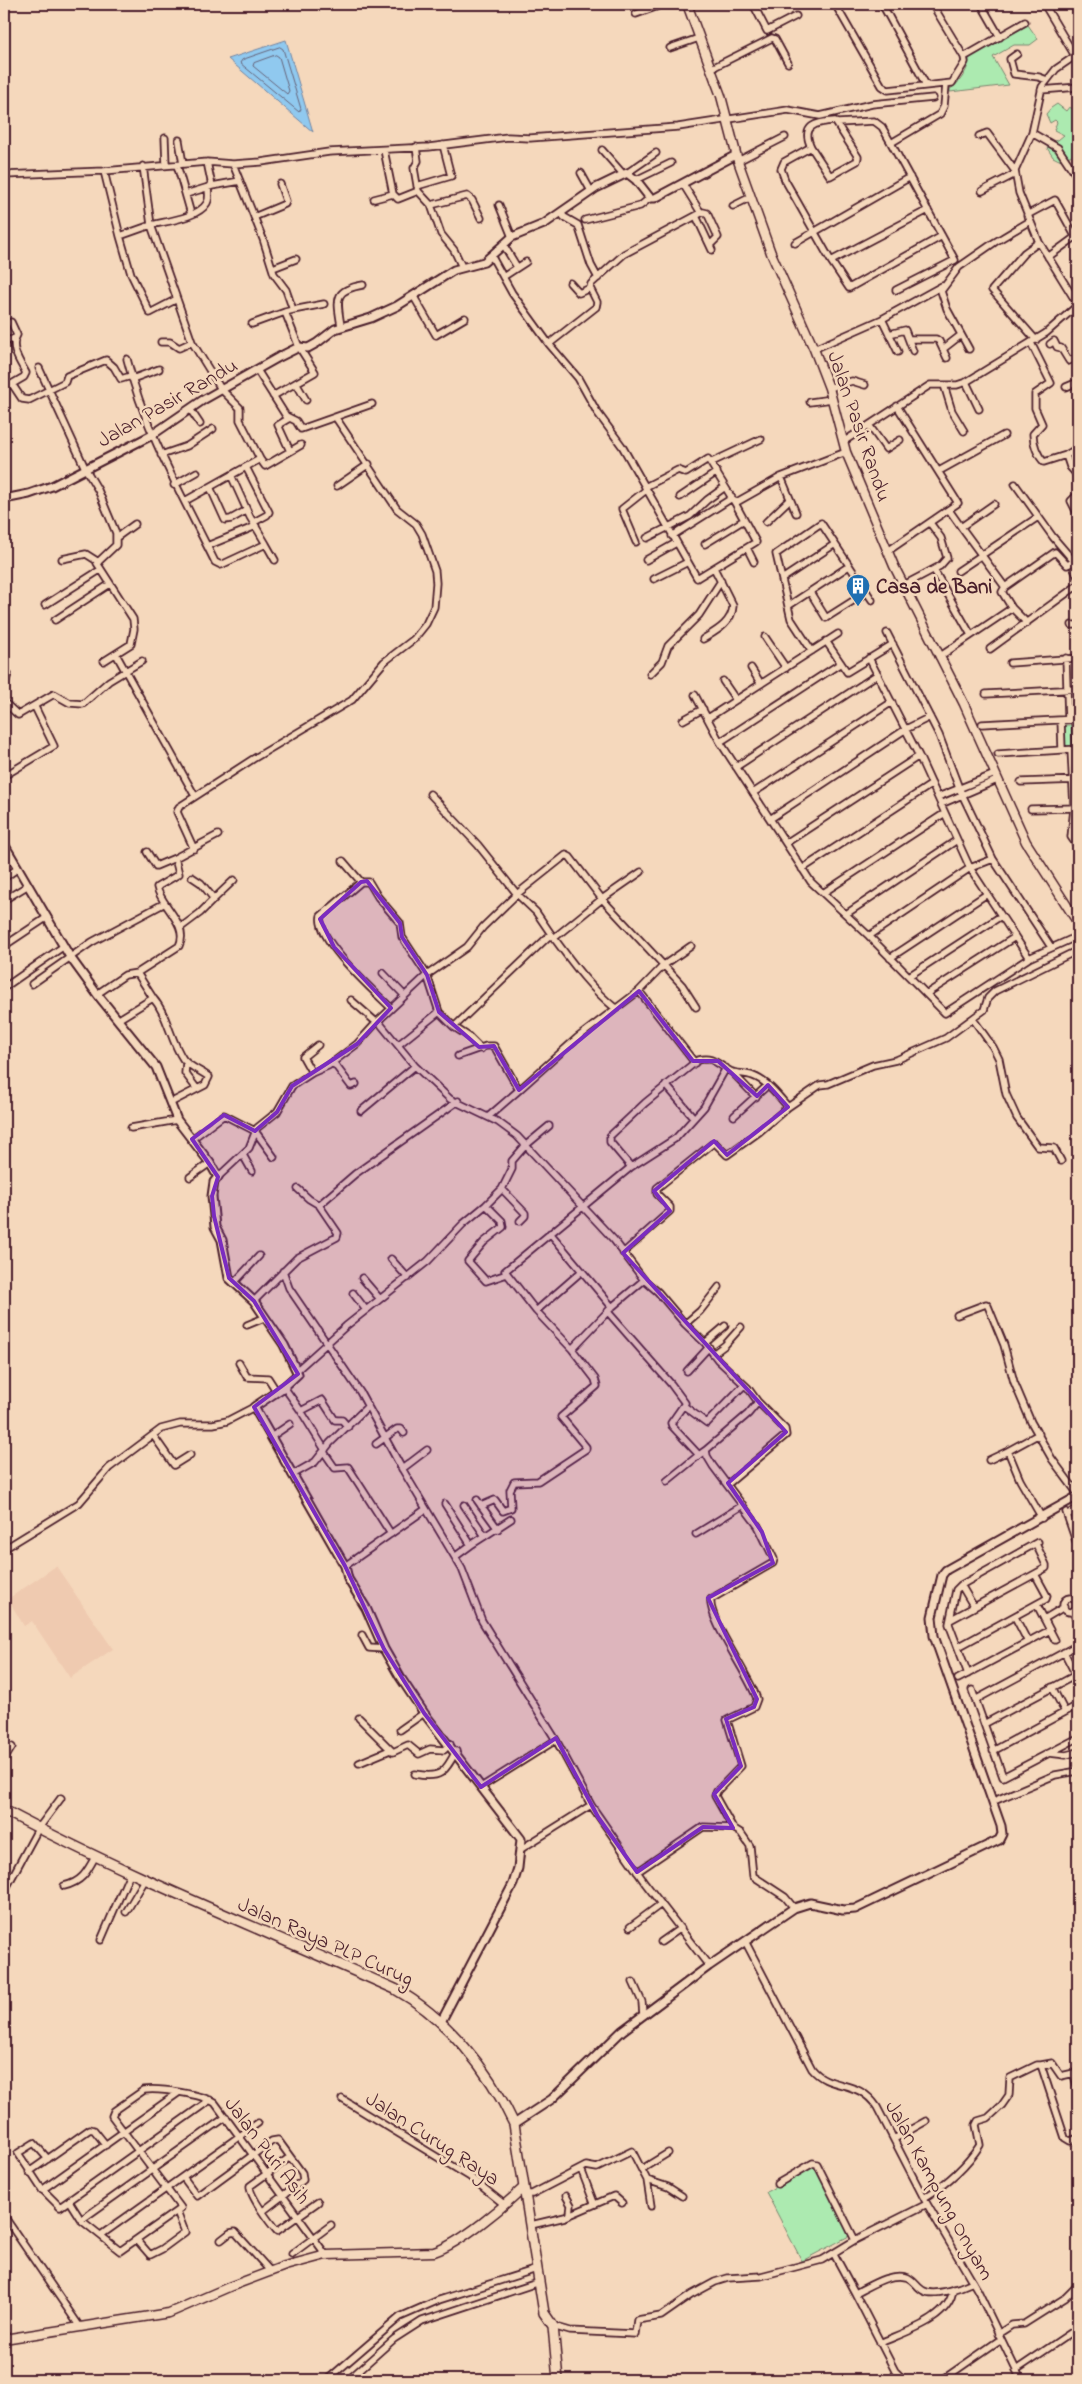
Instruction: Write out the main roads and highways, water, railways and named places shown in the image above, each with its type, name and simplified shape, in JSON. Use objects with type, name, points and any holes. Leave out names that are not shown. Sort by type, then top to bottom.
[{"type":"main road","name":"Jalan Pasir Randu","points":[[687,4],[728,120],[737,158],[771,253],[814,349],[829,388],[846,452],[888,551],[964,704],[1032,853],[1078,922]]},
{"type":"main road","name":"Jalan Raya PLP Curug","points":[[4,1810],[38,1829],[130,1874],[395,1989],[422,2005],[441,2022],[483,2072],[500,2097],[514,2124],[544,2313],[553,2326],[558,2380]]},
{"type":"main road","points":[[4,2339],[169,2313],[228,2287],[326,2255],[434,2252],[447,2246],[525,2190]]},
{"type":"water","points":[[286,40],[313,132],[228,59]]},
{"type":"place","name":"Casa de Bani","points":[[858,607]]}]
